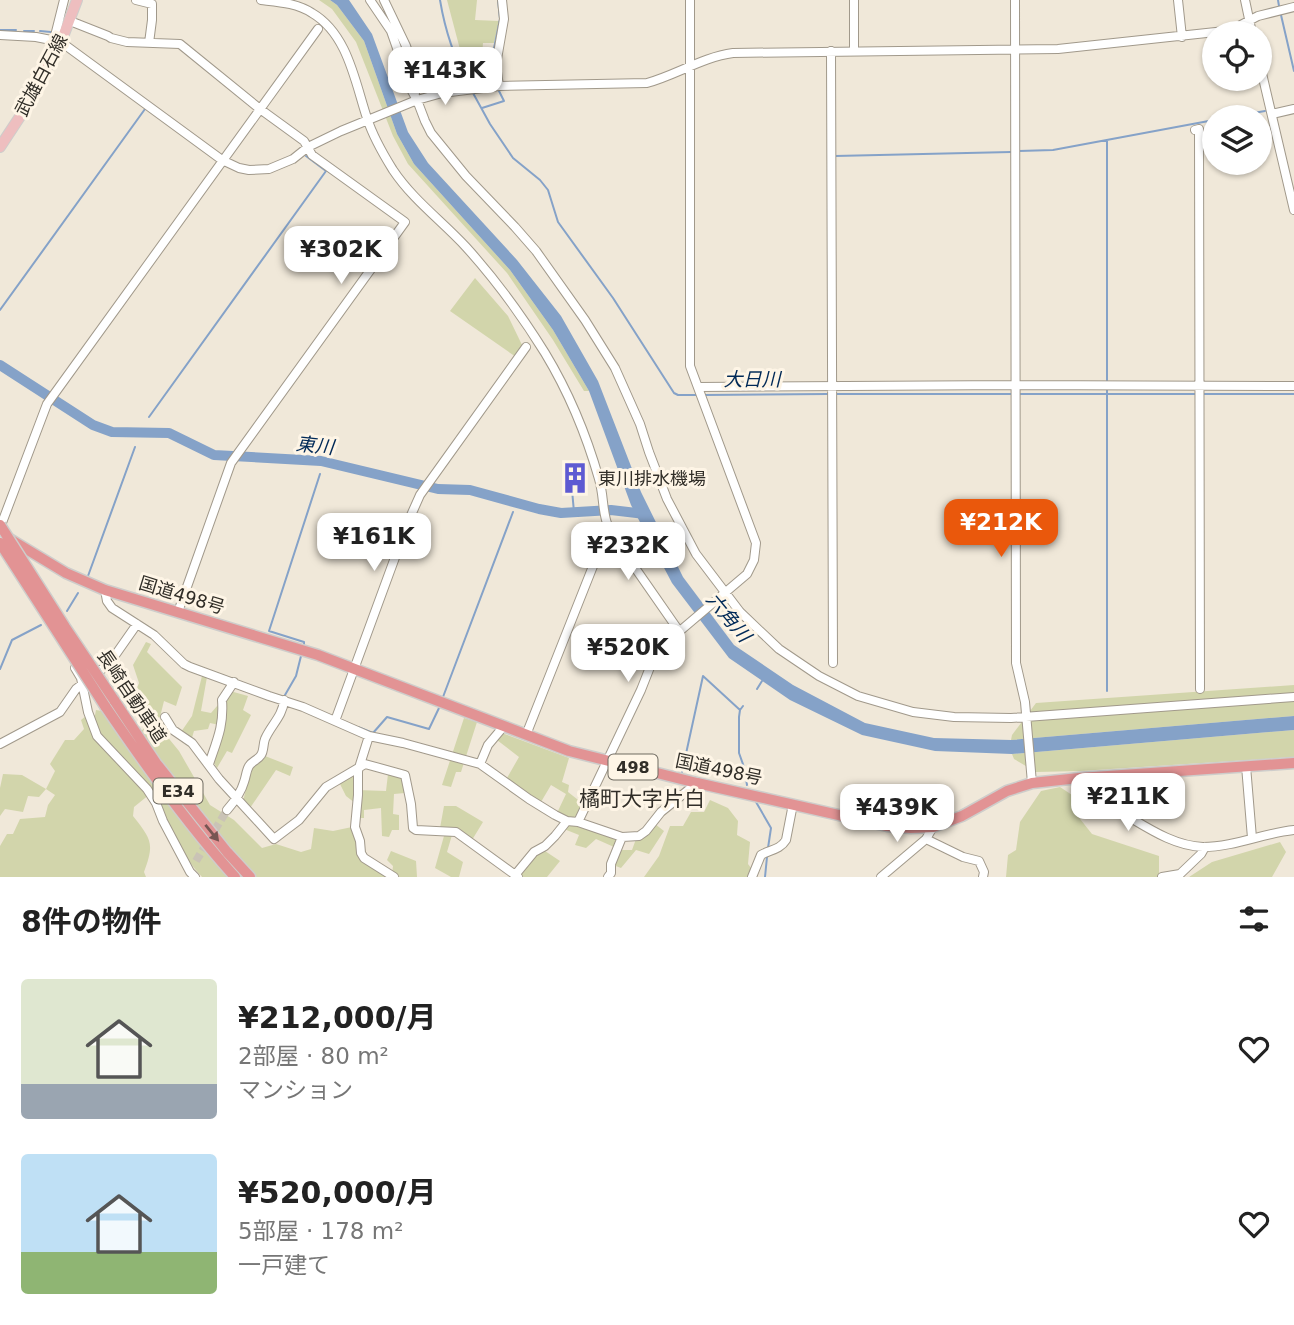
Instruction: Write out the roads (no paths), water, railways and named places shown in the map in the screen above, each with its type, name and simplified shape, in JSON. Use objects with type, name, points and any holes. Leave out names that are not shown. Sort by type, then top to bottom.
[{"type":"highway","name":"国道498号","points":[[0,528],[66,573],[105,590],[318,655],[569,751],[887,826],[933,827],[962,816],[1031,778],[1079,778],[1294,763]]},
{"type":"highway","name":"長崎自動車道","points":[[0,528],[65,627],[153,775],[235,877]]},
{"type":"highway","name":"長崎自動車道","points":[[0,543],[109,703],[227,852],[250,877]]},
{"type":"main road","name":"武雄白石線","points":[[0,147],[23,112],[70,21],[77,0]]},
{"type":"street","points":[[58,41],[64,0]]},
{"type":"street","points":[[136,0],[152,4],[149,43]]},
{"type":"street","points":[[261,0],[284,3],[313,13],[341,44],[382,153],[399,179],[489,274],[546,356],[583,433],[599,479],[608,529],[681,630]]},
{"type":"street","points":[[370,0],[391,31],[415,100],[436,141],[536,251],[615,368],[629,397],[667,499],[696,554],[724,594],[779,649],[819,676],[858,696],[906,710],[940,716],[1027,718],[1294,697]]},
{"type":"street","points":[[384,0],[415,72],[415,100]]},
{"type":"street","points":[[499,86],[496,65],[504,19],[502,0]]},
{"type":"street","points":[[578,822],[654,657],[661,647],[747,574],[754,560],[755,543],[690,366],[690,0]]},
{"type":"street","points":[[854,0],[854,50]]},
{"type":"street","points":[[1015,0],[1016,663],[1026,702],[1031,778]]},
{"type":"street","points":[[1178,0],[1182,37]]},
{"type":"street","points":[[1245,0],[1249,20]]},
{"type":"street","points":[[0,35],[58,41],[222,160],[239,168],[258,170],[269,169],[293,159],[308,147],[415,100],[467,89],[647,83],[720,55],[733,53],[1058,50],[1225,31],[1249,20],[1294,7]]},
{"type":"street","points":[[70,21],[127,42],[180,44],[304,141],[312,155],[405,222],[231,463],[178,612]]},
{"type":"street","points":[[0,528],[47,404],[318,29]]},
{"type":"street","points":[[831,51],[832,663]]},
{"type":"street","points":[[1294,109],[1272,114],[1294,209]]},
{"type":"street","points":[[1195,130],[1199,129],[1200,689]]},
{"type":"street","points":[[335,721],[408,522],[423,492],[526,347]]},
{"type":"street","points":[[699,387],[1015,390],[1294,386]]},
{"type":"street","points":[[526,735],[601,546]]},
{"type":"street","points":[[0,550],[80,678],[97,736],[147,789],[192,874]]},
{"type":"street","points":[[105,590],[107,601],[112,608],[154,635],[190,667],[284,700],[369,736],[480,764],[528,799],[567,821],[578,822],[622,837],[639,836],[661,812],[697,783]]},
{"type":"street","points":[[0,744],[60,712],[76,689],[109,664],[137,624]]},
{"type":"street","points":[[209,764],[222,727],[222,700],[234,682]]},
{"type":"street","points":[[227,810],[244,785],[248,768],[262,753],[271,727],[284,707],[284,700]]},
{"type":"street","points":[[165,717],[173,730],[192,743],[274,839],[299,820],[326,787],[365,764],[405,775],[413,828],[456,832],[517,876],[534,852],[545,846],[567,821]]},
{"type":"street","points":[[480,764],[488,745],[504,726]]},
{"type":"street","points":[[369,736],[358,771],[354,822],[364,858],[394,877]]},
{"type":"street","points":[[1246,766],[1252,838]]},
{"type":"street","points":[[1079,778],[1089,793],[1173,840],[1205,847],[1294,830]]},
{"type":"street","points":[[752,877],[758,860],[784,844],[793,804]]},
{"type":"street","points":[[881,877],[926,839],[933,827]]},
{"type":"street","points":[[608,877],[622,837]]},
{"type":"street","points":[[926,839],[962,857],[979,860],[984,872],[983,877]]},
{"type":"street","points":[[1162,877],[1180,874],[1205,847]]},
{"type":"street","points":[[192,874],[196,861]]},
{"type":"water","points":[[330,0],[349,0],[372,34],[408,132],[428,163],[517,260],[561,316],[598,381],[641,492],[683,577],[734,645],[793,685],[865,723],[934,738],[1011,740],[1294,716],[1294,730],[1012,754],[935,751],[862,735],[790,700],[729,658],[672,583],[631,505],[589,391],[553,330],[510,270],[414,164],[397,134],[364,41],[337,5]]},
{"type":"waterway","name":"大日川","points":[[440,0],[451,44],[469,85]]},
{"type":"waterway","points":[[492,58],[500,19],[498,0]]},
{"type":"waterway","points":[[1278,0],[1279,6]]},
{"type":"waterway","points":[[1281,15],[1294,71]]},
{"type":"waterway","points":[[0,30],[16,30]]},
{"type":"waterway","points":[[24,31],[34,31]]},
{"type":"waterway","points":[[40,31],[51,32]]},
{"type":"waterway","points":[[482,108],[504,101],[499,91]]},
{"type":"waterway","name":"大日川","points":[[473,93],[513,158],[548,190],[558,222],[613,298],[674,393],[699,395]]},
{"type":"waterway","points":[[0,310],[145,109]]},
{"type":"waterway","points":[[1019,151],[1053,150],[1202,122]]},
{"type":"waterway","points":[[1107,140],[1107,381]]},
{"type":"waterway","points":[[835,156],[1011,152]]},
{"type":"waterway","points":[[149,417],[326,171],[306,156]]},
{"type":"waterway","name":"東川","points":[[0,365],[93,425],[112,432],[169,433],[214,455],[321,461],[438,489],[470,490],[561,513],[611,510],[645,514]]},
{"type":"waterway","points":[[1107,389],[1107,691]]},
{"type":"waterway","name":"大日川","points":[[704,395],[828,394]]},
{"type":"waterway","name":"大日川","points":[[834,394],[1014,394]]},
{"type":"waterway","name":"大日川","points":[[1019,394],[1196,394]]},
{"type":"waterway","name":"大日川","points":[[1201,394],[1294,394]]},
{"type":"waterway","points":[[88,576],[135,447]]},
{"type":"waterway","points":[[304,645],[304,642],[269,631],[320,474]]},
{"type":"waterway","points":[[572,490],[574,512]]},
{"type":"waterway","points":[[443,697],[513,512]]},
{"type":"waterway","points":[[67,611],[78,593]]},
{"type":"waterway","points":[[0,669],[12,640],[41,625]]},
{"type":"waterway","points":[[285,695],[296,676],[301,656]]},
{"type":"waterway","points":[[682,772],[703,676],[740,710]]},
{"type":"waterway","points":[[757,689],[762,681]]},
{"type":"waterway","points":[[743,706],[739,717],[739,753],[747,785]]},
{"type":"waterway","points":[[358,727],[373,733],[387,717],[429,729],[439,708]]},
{"type":"waterway","points":[[756,802],[771,828],[768,848]]},
{"type":"waterway","points":[[765,877],[767,857]]},
{"type":"tunnel","points":[[196,861],[227,810]]},
{"type":"place","name":"東川排水機場","points":[[575,478]]},
{"type":"district","name":"橘町大字片白","points":[[642,799]]},
{"type":"water label","name":"六角川","points":[[729,617]]}]
